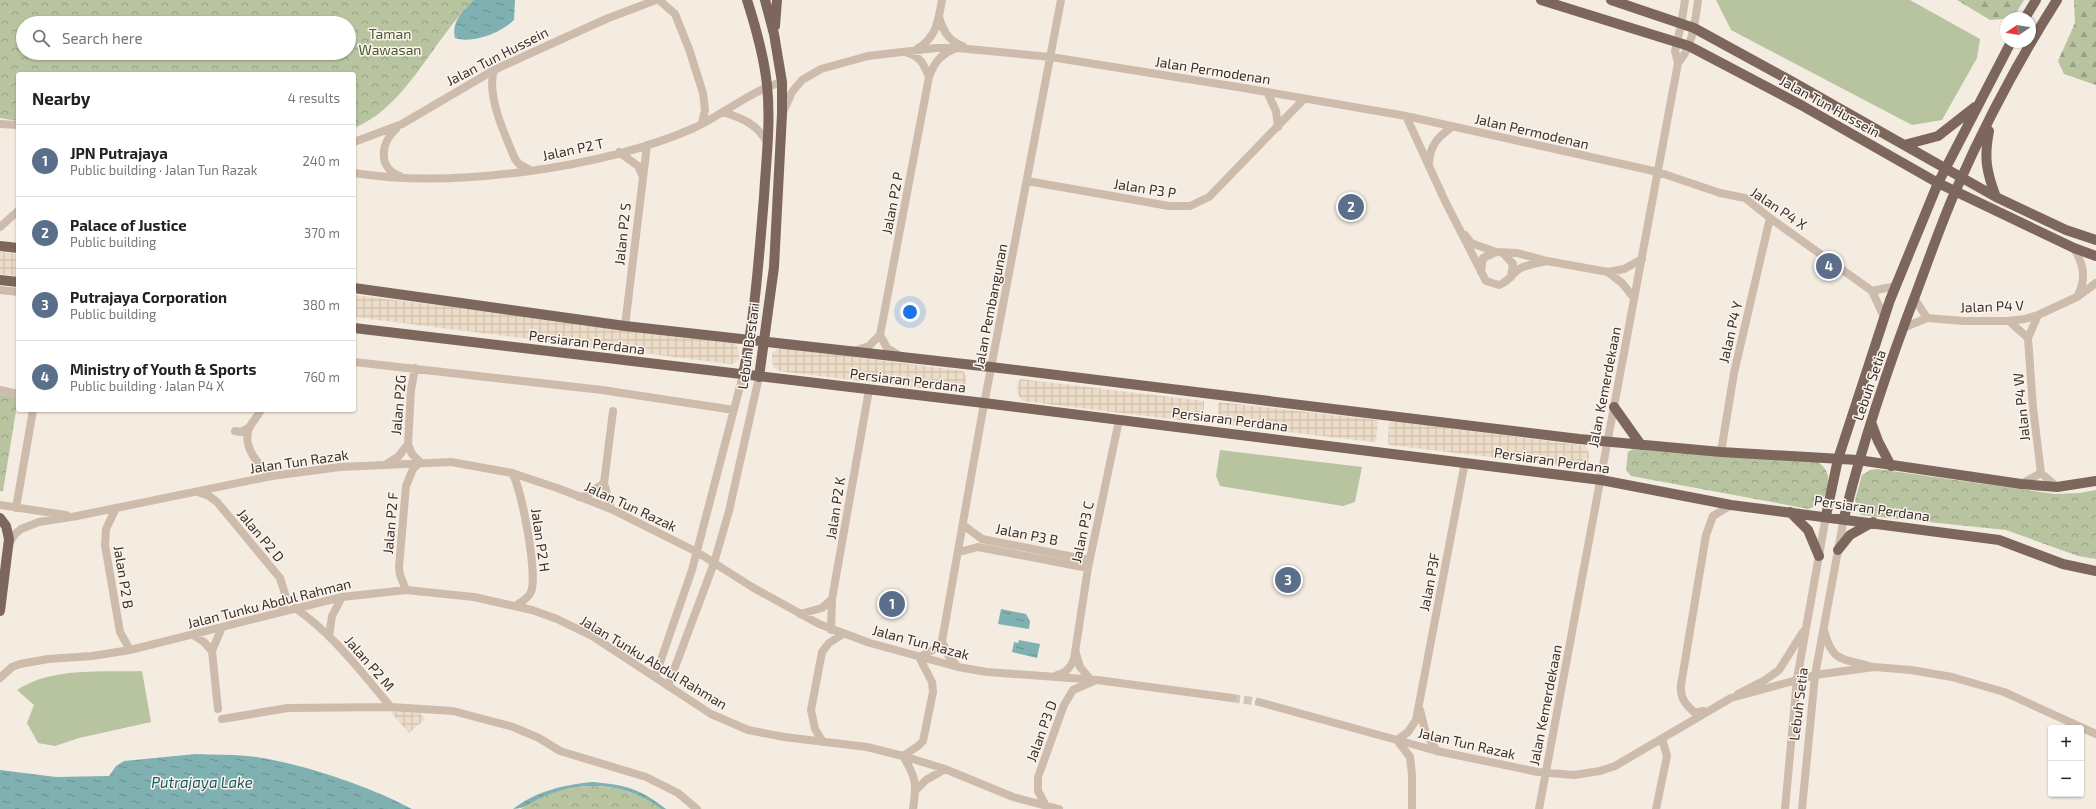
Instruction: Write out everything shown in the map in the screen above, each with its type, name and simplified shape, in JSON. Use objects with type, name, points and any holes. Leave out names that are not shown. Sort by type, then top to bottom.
[{"type":"main road","name":"Lebuh Bestari","points":[[743,374],[750,340],[760,252],[767,142],[768,86],[761,46],[747,0]]},
{"type":"main road","name":"Lebuh Bestari","points":[[759,377],[778,213],[782,114],[782,82],[774,34],[765,0]]},
{"type":"main road","points":[[774,34],[777,0]]},
{"type":"main road","name":"Jalan Tun Hussein","points":[[1541,0],[1689,46],[1801,104],[1955,192],[2074,248],[2096,256]]},
{"type":"main road","name":"Jalan Tun Hussein","points":[[1611,0],[1681,25],[1694,28],[1996,197],[2066,230],[2096,240]]},
{"type":"main road","points":[[2029,12],[2036,0]]},
{"type":"main road","name":"Lebuh Setia","points":[[1844,518],[1858,460],[1903,328],[1955,192],[2025,50],[2057,0]]},
{"type":"main road","name":"Lebuh Setia","points":[[1826,516],[1838,459],[1884,317],[1896,286],[1945,168],[2008,48]]},
{"type":"main road","points":[[1904,146],[1938,136],[1979,104]]},
{"type":"main road","points":[[1992,117],[1985,151],[1988,177],[1996,197]]},
{"type":"main road","points":[[0,246],[16,248]]},
{"type":"main road","points":[[0,280],[16,282]]},
{"type":"main road","name":"Persiaran Perdana","points":[[356,288],[625,326],[991,367],[1607,442],[1721,452],[1858,460],[2021,484],[2057,487],[2096,481]]},
{"type":"main road","name":"Persiaran Perdana","points":[[356,328],[984,403],[1601,480],[1731,504],[1999,540],[2063,564],[2096,571]]},
{"type":"main road","points":[[1614,407],[1642,445]]},
{"type":"main road","points":[[1871,422],[1878,441],[1891,466]]},
{"type":"main road","points":[[1790,512],[1808,530],[1819,556]]},
{"type":"main road","points":[[0,518],[8,532],[8,545],[0,611]]},
{"type":"main road","points":[[1838,550],[1850,535],[1872,522]]},
{"type":"main road","points":[[0,558],[8,545]]},
{"type":"street","name":"Jalan Tun Hussein","points":[[356,141],[402,124],[494,70],[606,19],[657,0]]},
{"type":"street","points":[[657,0],[675,14],[689,49],[703,93],[704,110],[702,123]]},
{"type":"street","points":[[909,52],[928,42],[935,31],[942,0]]},
{"type":"street","name":"Jalan Pembangunan","points":[[942,641],[959,552],[984,403],[1061,0]]},
{"type":"street","name":"Jalan Kemerdekaan","points":[[1539,809],[1678,63],[1674,51],[1681,25],[1685,0]]},
{"type":"street","name":"Jalan Kemerdekaan","points":[[1678,63],[1686,54],[1689,46],[1694,28],[1698,0]]},
{"type":"street","points":[[939,17],[943,30],[948,36],[955,43],[969,48]]},
{"type":"street","name":"Jalan Permodenan","points":[[782,114],[792,92],[802,80],[821,69],[868,56],[936,48],[969,48],[1051,57],[1406,116],[1658,172]]},
{"type":"street","name":"Jalan P2 P","points":[[880,335],[929,77],[934,63],[943,55],[957,48]]},
{"type":"street","points":[[909,52],[917,56],[922,61],[929,77]]},
{"type":"street","points":[[494,70],[491,78],[491,92],[513,153],[519,164],[531,171]]},
{"type":"street","name":"Jalan P2 T","points":[[356,173],[402,177],[480,176],[531,171],[647,145],[702,123],[768,86],[782,82]]},
{"type":"street","points":[[1267,92],[1276,111],[1278,127]]},
{"type":"street","name":"Jalan P3 P","points":[[1027,181],[1169,206],[1190,206],[1209,197],[1304,99]]},
{"type":"street","points":[[723,112],[740,117],[752,124],[767,142]]},
{"type":"street","points":[[1406,116],[1445,201],[1486,281],[1495,285],[1504,283],[1518,270],[1530,264],[1547,261]]},
{"type":"street","points":[[0,124],[16,126]]},
{"type":"street","points":[[402,124],[390,134],[386,140],[384,156],[390,169],[402,177]]},
{"type":"street","points":[[1429,166],[1432,146],[1438,137],[1452,127]]},
{"type":"street","name":"Jalan P2 S","points":[[625,326],[642,175],[647,145]]},
{"type":"street","points":[[619,152],[638,166],[642,175]]},
{"type":"street","name":"Jalan P4 X","points":[[1658,172],[1720,193],[1745,198],[1770,218],[1872,291],[1884,317]]},
{"type":"street","points":[[0,228],[16,213]]},
{"type":"street","name":"Jalan P4 Y","points":[[1721,452],[1734,373],[1770,218]]},
{"type":"street","points":[[1461,230],[1471,242],[1499,252],[1517,253],[1547,261],[1608,272],[1624,269],[1642,259]]},
{"type":"street","points":[[2074,248],[2084,272],[2083,286],[2077,297]]},
{"type":"street","points":[[1481,272],[1484,258],[1499,252]]},
{"type":"street","points":[[1499,252],[1513,264],[1510,278]]},
{"type":"street","points":[[1608,272],[1622,283],[1634,298]]},
{"type":"street","name":"Jalan P4 V","points":[[1903,328],[1927,318],[1964,321],[2009,321],[2038,315],[2077,297],[2096,283]]},
{"type":"street","points":[[1872,291],[1896,286]]},
{"type":"street","points":[[0,290],[16,292]]},
{"type":"street","points":[[1914,298],[1927,318]]},
{"type":"street","name":"Jalan P4 W","points":[[2038,315],[2028,338],[2032,402],[2041,474]]},
{"type":"street","points":[[2009,321],[2028,338]]},
{"type":"street","points":[[853,352],[869,346],[880,335],[887,348],[902,358]]},
{"type":"street","points":[[356,362],[602,390],[734,410]]},
{"type":"street","name":"Jalan P2G","points":[[408,444],[411,390],[415,368]]},
{"type":"street","name":"Lebuh Bestari","points":[[655,677],[697,552],[743,374]]},
{"type":"street","name":"Lebuh Bestari","points":[[668,686],[714,563],[729,511],[759,377]]},
{"type":"street","points":[[0,390],[16,394]]},
{"type":"street","name":"Jalan P2 K","points":[[831,630],[832,599],[869,390]]},
{"type":"street","points":[[611,510],[604,483],[613,411]]},
{"type":"street","points":[[16,508],[33,412]]},
{"type":"street","points":[[260,412],[250,427],[247,441],[249,447],[264,470],[272,476]]},
{"type":"street","name":"Jalan P3 C","points":[[1048,676],[1064,673],[1068,670],[1075,650],[1089,564],[1119,420]]},
{"type":"street","points":[[235,431],[241,432],[250,427]]},
{"type":"street","points":[[408,444],[412,454],[420,462]]},
{"type":"street","points":[[385,464],[398,457],[408,444]]},
{"type":"street","name":"Jalan Tun Razak","points":[[8,545],[15,534],[26,526],[39,522],[77,516],[272,476],[340,467],[420,462],[451,462],[512,473],[579,496],[697,552],[800,614],[831,630],[919,657],[958,667],[1009,674],[1094,680],[1232,698]]},
{"type":"street","name":"Jalan P2 F","points":[[406,590],[400,575],[399,567],[405,494],[408,478],[420,462]]},
{"type":"street","name":"Jalan P3F","points":[[1397,740],[1414,726],[1420,707],[1465,462]]},
{"type":"street","name":"Jalan P2 H","points":[[512,473],[517,481],[525,513],[534,582],[530,593],[523,601],[515,606]]},
{"type":"street","points":[[2021,484],[2041,474],[2057,487]]},
{"type":"street","points":[[579,496],[586,496],[604,483]]},
{"type":"street","name":"Jalan P2 D","points":[[193,492],[200,492],[217,502],[280,578],[286,597],[282,612]]},
{"type":"street","points":[[1709,710],[1695,713],[1684,702],[1680,693],[1706,535],[1713,516],[1731,504]]},
{"type":"street","points":[[0,505],[77,516]]},
{"type":"street","name":"Jalan P2 B","points":[[116,508],[106,529],[106,544],[120,632],[130,650]]},
{"type":"street","name":"Lebuh Setia","points":[[1784,809],[1797,679],[1826,516]]},
{"type":"street","name":"Lebuh Setia","points":[[1802,809],[1814,675],[1844,518]]},
{"type":"street","name":"Jalan P3 B","points":[[963,525],[982,539],[1089,564]]},
{"type":"street","name":"Jalan P3 B","points":[[959,552],[978,547],[1089,564]]},
{"type":"street","name":"Jalan Tunku Abdul Rahman","points":[[0,678],[12,667],[20,664],[48,659],[92,656],[130,650],[342,597],[406,590],[474,597],[532,610],[557,619],[592,636],[711,714],[748,730],[823,742],[867,747],[903,756],[945,769],[998,792],[1059,809]]},
{"type":"street","name":"Jalan P2 M","points":[[329,636],[332,616],[342,597]]},
{"type":"street","points":[[800,614],[822,608],[832,599]]},
{"type":"street","name":"Jalan P2 M","points":[[295,608],[314,621],[329,636],[391,707]]},
{"type":"street","points":[[218,709],[212,651],[222,627]]},
{"type":"street","points":[[1823,627],[1827,643],[1835,656],[1845,661],[1874,667],[1911,670],[1952,677],[2004,692],[2096,734]]},
{"type":"street","points":[[1731,698],[1765,680],[1779,670],[1806,628]]},
{"type":"street","points":[[823,742],[815,729],[811,710],[822,652],[829,643],[843,634]]},
{"type":"street","points":[[193,635],[204,642],[212,651]]},
{"type":"street","points":[[913,809],[916,790],[915,777],[903,756],[923,741],[933,692],[932,682],[919,657],[933,650],[942,641],[948,655],[958,667]]},
{"type":"street","name":"Jalan P3 C","points":[[1075,650],[1080,667],[1094,680]]},
{"type":"street","name":"Jalan Tun Razak","points":[[1259,702],[1437,751],[1545,774],[1574,775],[1600,771],[1628,760],[1731,698],[1753,694],[1797,679],[1814,675],[1874,667]]},
{"type":"street","name":"Jalan P3 D","points":[[1046,806],[1038,791],[1038,777],[1064,705],[1072,690],[1094,680]]},
{"type":"street","points":[[222,719],[288,708],[391,707],[453,711],[500,723],[529,734],[560,751],[657,781],[678,793],[698,809]]},
{"type":"street","name":"Jalan P3F","points":[[1420,707],[1426,734],[1437,751]]},
{"type":"street","points":[[1656,809],[1667,756],[1662,739]]},
{"type":"street","points":[[1397,740],[1410,758],[1412,775],[1412,809]]},
{"type":"street","points":[[916,790],[926,780],[945,769]]},
{"type":"green space","name":"Taman Wawasan","points":[[0,0],[474,0],[451,26],[407,86],[395,99],[383,110],[356,127],[356,72],[16,72],[16,121],[0,118]]},
{"type":"green space","points":[[1716,0],[1910,0],[1980,39],[1977,58],[1942,120],[1912,125],[1731,30]]},
{"type":"green space","points":[[1957,0],[2024,0],[2017,12],[2000,12],[2000,19],[1990,20]]},
{"type":"green space","points":[[2074,0],[2096,0],[2096,85],[2064,74],[2058,61],[2075,23]]},
{"type":"green space","points":[[0,394],[16,398],[16,410],[3,491],[0,491]]},
{"type":"green space","points":[[1633,449],[1818,462],[1824,467],[1827,474],[1829,481],[1828,488],[1821,501],[1816,506],[1809,509],[1631,476],[1626,470],[1628,452]]},
{"type":"green space","points":[[1220,450],[1362,467],[1355,502],[1343,506],[1220,486],[1216,476]]},
{"type":"green space","points":[[1877,469],[2055,494],[2080,493],[2096,490],[2096,559],[2078,556],[2006,530],[1861,515],[1857,509],[1855,500],[1862,475],[1870,470]]},
{"type":"green space","points":[[94,671],[142,671],[151,722],[79,738],[55,746],[38,743],[27,723],[34,705],[17,690],[45,677],[61,674]]},
{"type":"green space","points":[[591,786],[619,789],[645,798],[661,809],[521,809],[537,799],[554,792]]},
{"type":"shaded area","points":[[0,252],[16,254],[16,276],[0,274]]},
{"type":"shaded area","points":[[356,295],[730,342],[737,346],[739,359],[735,363],[730,364],[356,317]]},
{"type":"shaded area","points":[[783,348],[963,371],[966,376],[966,384],[964,390],[959,393],[779,371],[773,367],[772,354],[777,349]]},
{"type":"shaded area","points":[[1021,379],[1204,401],[1204,421],[1196,422],[1023,401],[1017,393],[1018,382]]},
{"type":"shaded area","points":[[1220,402],[1377,420],[1376,441],[1374,442],[1218,424],[1218,404]]},
{"type":"shaded area","points":[[1392,421],[1586,446],[1589,454],[1588,465],[1582,468],[1389,445],[1389,423]]},
{"type":"shaded area","points":[[388,709],[417,710],[425,719],[409,733]]},
{"type":"water","points":[[474,0],[515,0],[514,20],[502,29],[486,36],[470,40],[455,38],[454,32],[456,22]]},
{"type":"water","points":[[1001,609],[1026,614],[1030,621],[1029,629],[998,624]]},
{"type":"water","points":[[1019,640],[1040,644],[1037,658],[1012,652],[1014,642],[1018,643]]},
{"type":"water","name":"Putrajaya Lake","points":[[196,754],[247,756],[287,763],[354,783],[395,800],[412,809],[0,809],[0,770],[56,777],[109,776],[116,766],[124,761]]},
{"type":"water","points":[[592,782],[623,786],[648,796],[666,809],[661,809],[648,800],[620,789],[591,786],[562,790],[543,797],[526,806],[513,809],[541,793],[561,787]]},
{"type":"tunnel","points":[[1232,698],[1259,702]]},
{"type":"place","name":"Palace of Justice","points":[[1351,207]]},
{"type":"place","name":"Ministry of Youth & Sports","points":[[1829,266]]},
{"type":"place","name":"Putrajaya Corporation","points":[[1288,580]]},
{"type":"place","name":"JPN Putrajaya","points":[[892,604]]}]
